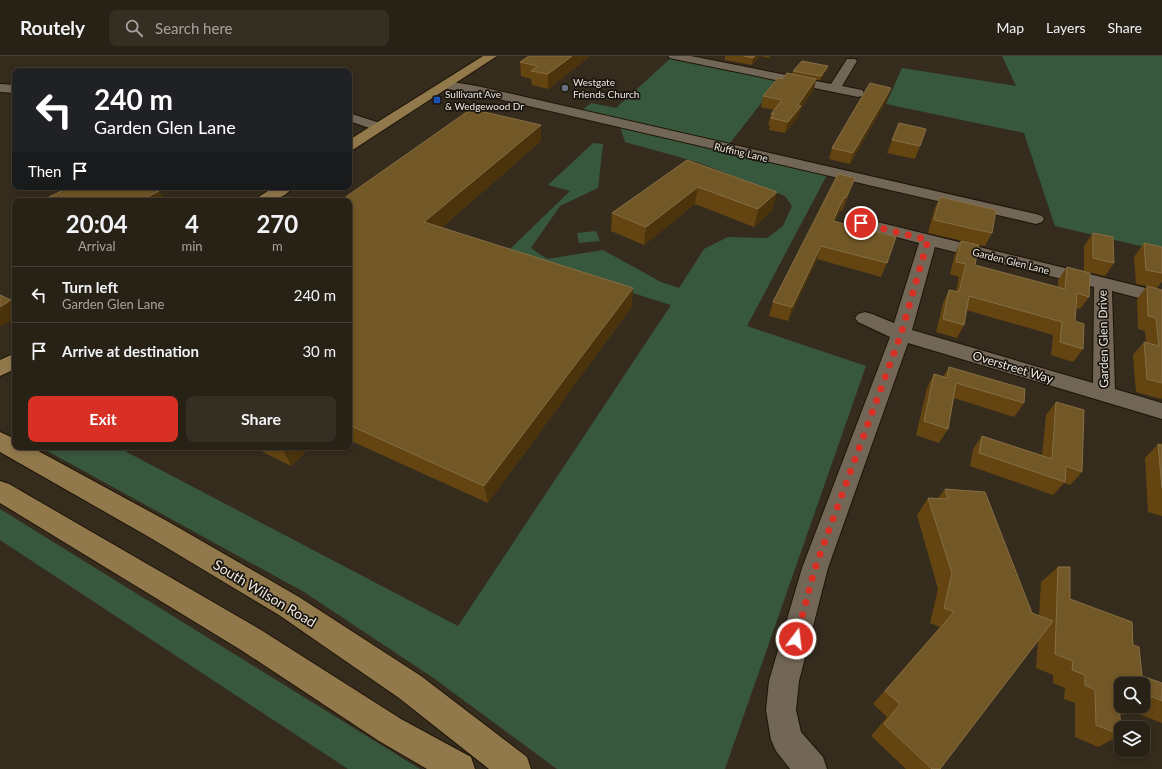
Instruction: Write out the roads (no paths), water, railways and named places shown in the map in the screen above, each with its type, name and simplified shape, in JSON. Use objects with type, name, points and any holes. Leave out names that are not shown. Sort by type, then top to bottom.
[{"type":"main road","points":[[352,144],[491,56]]},
{"type":"main road","points":[[268,198],[280,190]]},
{"type":"main road","points":[[0,369],[12,362]]},
{"type":"main road","name":"South Wilson Road","points":[[0,441],[12,448]]},
{"type":"main road","name":"South Wilson Road","points":[[16,450],[158,529],[289,606],[410,687],[515,769]]},
{"type":"main road","points":[[0,491],[252,640],[390,730],[459,769]]},
{"type":"street","points":[[674,56],[858,93]]},
{"type":"street","points":[[835,88],[851,62]]},
{"type":"street","name":"Ruffing Lane","points":[[446,85],[477,90],[1036,220]]},
{"type":"street","points":[[0,88],[12,89]]},
{"type":"street","points":[[352,118],[378,128]]},
{"type":"street","name":"Garden Glen Lane","points":[[861,223],[1162,298]]},
{"type":"street","points":[[811,769],[787,740],[781,710],[784,681],[815,568],[901,334],[928,240]]},
{"type":"street","name":"Garden Glen Drive","points":[[1103,284],[1104,394]]},
{"type":"street","name":"Overstreet Way","points":[[865,318],[901,334],[1162,411]]},
{"type":"place","name":"Westgate Friends Church","points":[[565,88]]},
{"type":"place","name":"Sullivant Ave & Wedgewood Dr","points":[[437,100]]}]
